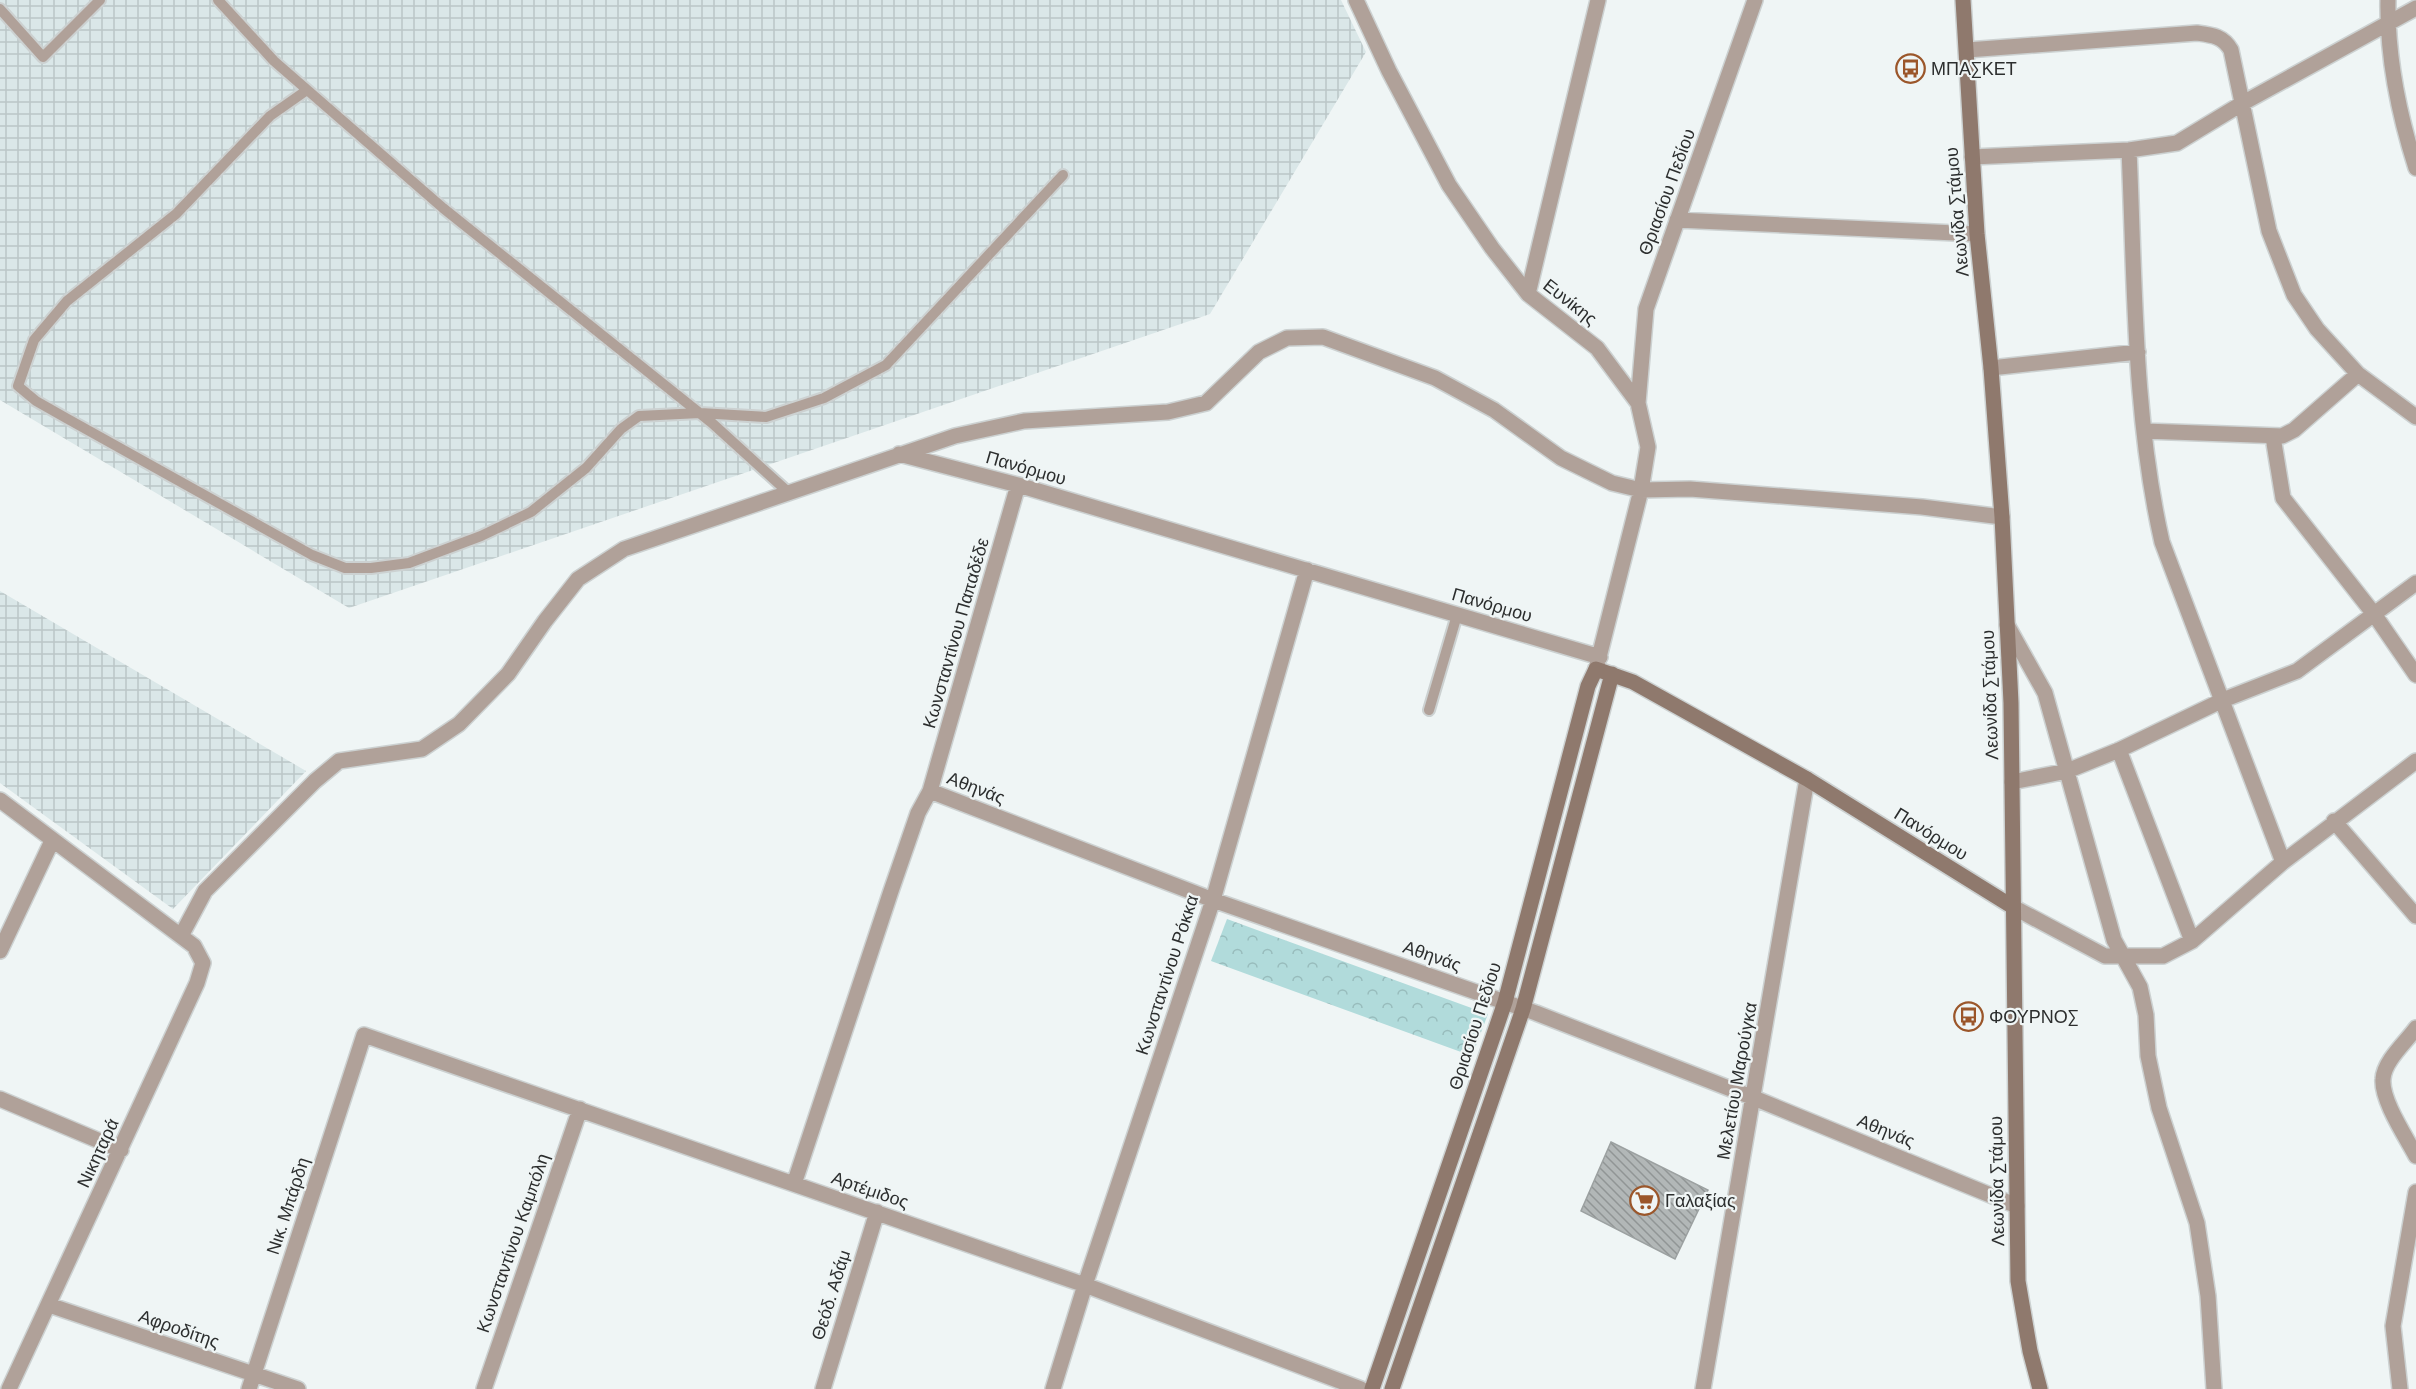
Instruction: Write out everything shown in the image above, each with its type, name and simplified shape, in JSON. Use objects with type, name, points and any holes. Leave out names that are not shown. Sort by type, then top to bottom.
[{"type":"main road","name":"Λεωνίδα Στάμου","points":[[1963,0],[1977,234],[1991,368],[2002,517],[2007,625],[2012,782],[2018,1281],[2030,1352],[2040,1389]]},
{"type":"main road","name":"Πανόρμου","points":[[1598,663],[1612,674],[1633,681],[1807,779],[2013,907]]},
{"type":"main road","name":"Θριασίου Πεδίου","points":[[1372,1389],[1505,1002],[1588,686],[1598,663]]},
{"type":"main road","points":[[1392,1389],[1524,1009],[1612,674]]},
{"type":"street","name":"Ευνίκης","points":[[1356,0],[1389,71],[1449,185],[1492,248],[1528,294],[1597,348],[1638,403],[1648,447],[1641,490],[1598,663]]},
{"type":"street","points":[[1528,294],[1598,0]]},
{"type":"street","name":"Θριασίου Πεδίου","points":[[1638,403],[1646,309],[1755,0]]},
{"type":"street","points":[[2388,0],[2388,22],[2402,124],[2416,168]]},
{"type":"street","points":[[1972,157],[2128,150],[2177,143],[2243,103],[2416,8]]},
{"type":"street","points":[[1967,50],[2197,33],[2216,36],[2226,42],[2231,50],[2269,231],[2294,294],[2317,329],[2358,374],[2416,417]]},
{"type":"street","points":[[2128,150],[2138,352],[2153,504],[2162,542],[2283,862]]},
{"type":"street","points":[[1677,220],[1977,234]]},
{"type":"street","points":[[0,800],[182,936],[205,891],[339,761],[422,749],[459,724],[508,674],[544,621],[578,579],[624,549],[899,453],[955,436],[1024,421],[1168,412],[1206,403],[1259,352],[1287,338],[1323,337],[1435,378],[1494,410],[1561,458],[1612,483],[1641,490],[1713,491],[1922,507],[2002,517]]},
{"type":"street","points":[[1991,368],[2138,352]]},
{"type":"street","points":[[2144,431],[2282,436],[2294,430],[2358,374]]},
{"type":"street","points":[[2273,437],[2283,498],[2374,614],[2416,675]]},
{"type":"street","name":"Πανόρμου","points":[[899,453],[1018,485],[1457,615],[1598,663]]},
{"type":"street","name":"Κωνσταντίνου Παπαδέδε","points":[[794,1184],[898,868],[918,813],[930,791],[1018,485]]},
{"type":"street","name":"Κωνσταντίνου Ρόκκα","points":[[1053,1389],[1085,1285],[1213,900],[1307,570]]},
{"type":"street","points":[[2012,782],[2067,771],[2120,750],[2223,700],[2297,671],[2416,583]]},
{"type":"street","points":[[2007,625],[2045,693],[2114,940],[2140,987],[2146,1015],[2148,1056],[2159,1108],[2197,1223],[2208,1296],[2214,1389]]},
{"type":"street","points":[[2120,750],[2192,941]]},
{"type":"street","points":[[2013,907],[2105,956],[2163,956],[2192,941],[2334,821],[2416,761]]},
{"type":"street","name":"Μελετίου Μαρούγκα","points":[[1703,1389],[1807,779]]},
{"type":"street","name":"Αθηνάς","points":[[930,791],[1213,900],[1524,1009],[1754,1098],[2017,1206]]},
{"type":"street","points":[[2334,821],[2415,914]]},
{"type":"street","points":[[1,945],[52,841]]},
{"type":"street","name":"Νικηταρά","points":[[9,1389],[197,983],[203,963],[194,946],[182,936]]},
{"type":"street","points":[[2416,1028],[2386,1067],[2383,1079],[2385,1096],[2416,1156]]},
{"type":"street","name":"Αρτέμιδος","points":[[364,1035],[1085,1285],[1361,1389]]},
{"type":"street","name":"Νικ. Μπάρδη","points":[[251,1382],[364,1035]]},
{"type":"street","points":[[0,1100],[121,1150]]},
{"type":"street","name":"Κωνσταντίνου Καμπόλη","points":[[484,1389],[580,1109]]},
{"type":"street","points":[[2400,1389],[2392,1326],[2416,1192]]},
{"type":"street","name":"Θεόδ. Αδάμ","points":[[822,1389],[877,1212]]},
{"type":"street","name":"Αφροδίτης","points":[[49,1305],[251,1382],[298,1389]]},
{"type":"lane","points":[[0,9],[43,57],[100,0]]},
{"type":"lane","points":[[218,0],[274,61],[443,208],[700,413],[788,492]]},
{"type":"lane","points":[[307,90],[270,116],[176,214],[67,301],[34,339],[18,386],[36,401],[312,555],[345,568],[371,568],[410,563],[481,536],[531,513],[586,468],[621,429],[639,417],[700,413],[766,417],[824,398],[886,365],[1063,175]]},
{"type":"lane","points":[[1429,710],[1457,615]]},
{"type":"shaded area","points":[[0,0],[1341,0],[1366,52],[1210,314],[349,608],[0,400]]},
{"type":"shaded area","points":[[0,591],[306,771],[173,909],[0,783]]},
{"type":"green space","points":[[1227,919],[1488,1014],[1472,1056],[1211,961]]},
{"type":"building","name":"Γαλαξίας","points":[[1611,1142],[1708,1190],[1675,1259],[1581,1211]]},
{"type":"place","name":"ΜΠΑΣΚΕΤ","points":[[1910,69]]},
{"type":"place","name":"ΦΟΥΡΝΟΣ","points":[[1968,1017]]},
{"type":"place","name":"Γαλαξίας","points":[[1644,1201]]}]
